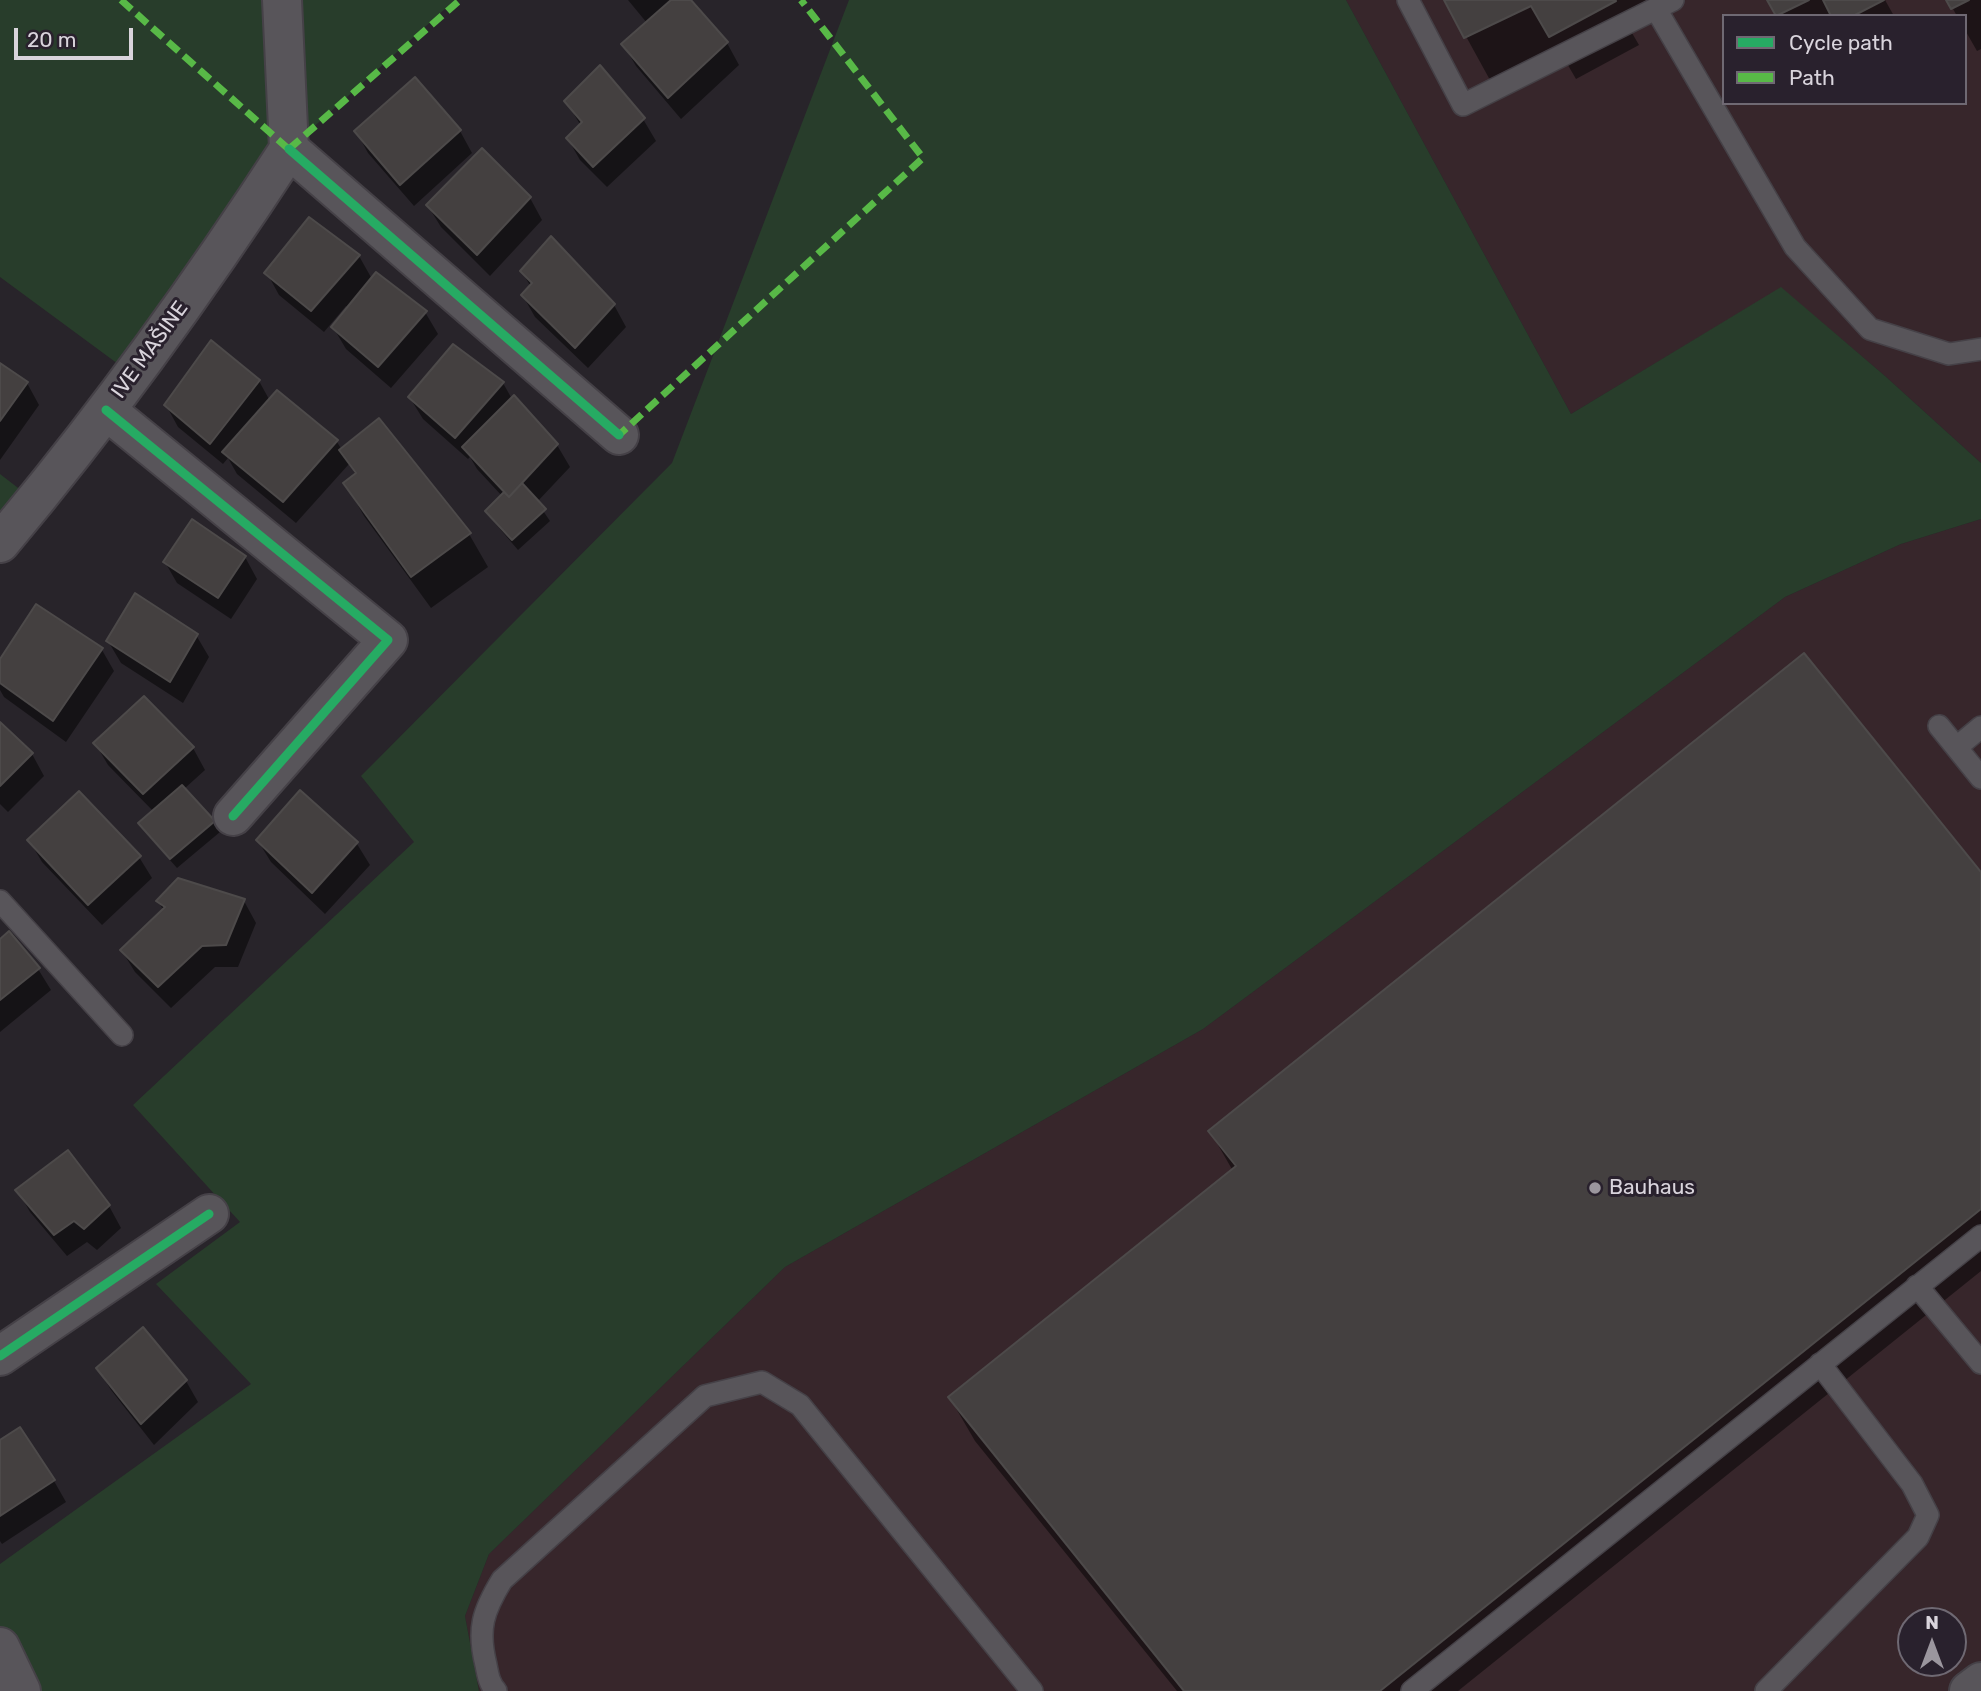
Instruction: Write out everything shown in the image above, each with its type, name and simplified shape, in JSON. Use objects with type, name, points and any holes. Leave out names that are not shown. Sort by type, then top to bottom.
[{"type":"street","points":[[282,0],[289,149],[620,435]]},
{"type":"street","name":"IVE MAŠINE","points":[[0,543],[165,333],[289,149]]},
{"type":"street","points":[[106,410],[388,640],[233,816]]},
{"type":"street","points":[[0,1356],[209,1214]]},
{"type":"street","points":[[0,1647],[21,1691]]},
{"type":"street","points":[[1969,1691],[1981,1682]]},
{"type":"lane","points":[[1408,0],[1463,105],[1665,4],[1795,247],[1870,329],[1949,354],[1981,349]]},
{"type":"lane","points":[[1939,726],[1981,778]]},
{"type":"lane","points":[[1956,747],[1981,727]]},
{"type":"lane","points":[[0,901],[122,1034]]},
{"type":"lane","points":[[1412,1691],[1981,1236]]},
{"type":"lane","points":[[1917,1286],[1981,1363]]},
{"type":"lane","points":[[1766,1691],[1918,1537],[1928,1515],[1912,1484],[1820,1364]]},
{"type":"lane","points":[[496,1691],[490,1684],[480,1641],[486,1605],[502,1580],[705,1396],[762,1382],[800,1405],[1032,1691]]},
{"type":"shaded area","points":[[1346,0],[1981,0],[1981,463],[1885,376],[1781,288],[1571,414]]},
{"type":"shaded area","points":[[1981,519],[1981,1691],[479,1691],[465,1616],[489,1554],[785,1267],[1203,1029],[1785,597],[1901,544]]},
{"type":"green space","points":[[0,0],[455,0],[289,149],[133,375],[0,277]]},
{"type":"green space","points":[[849,0],[1346,0],[1571,414],[1781,287],[1981,463],[1981,519],[1901,544],[1785,597],[1203,1029],[785,1267],[489,1554],[465,1616],[479,1691],[21,1691],[0,1647],[0,1564],[251,1384],[156,1284],[240,1222],[133,1105],[414,842],[361,776],[672,463]]},
{"type":"green space","points":[[0,474],[35,501],[0,543]]},
{"type":"building","points":[[671,0],[691,0],[728,42],[668,98],[621,44]]},
{"type":"building","points":[[1444,0],[1616,1],[1549,37],[1531,6],[1464,38]]},
{"type":"building","points":[[1767,0],[1809,0],[1780,14],[1775,14]]},
{"type":"building","points":[[1823,0],[1884,0],[1857,14],[1830,14]]},
{"type":"building","points":[[1946,0],[1969,0],[1951,9]]},
{"type":"building","points":[[600,65],[645,118],[593,167],[566,138],[582,122],[564,101]]},
{"type":"building","points":[[415,77],[461,130],[400,185],[354,131]]},
{"type":"building","points":[[482,148],[531,197],[477,255],[426,205]]},
{"type":"building","points":[[309,217],[360,255],[311,311],[264,273]]},
{"type":"building","points":[[551,236],[615,304],[575,348],[521,295],[532,283],[520,271]]},
{"type":"building","points":[[376,272],[427,311],[378,367],[331,327]]},
{"type":"building","points":[[211,340],[260,380],[210,444],[164,405]]},
{"type":"building","points":[[453,344],[504,382],[455,438],[408,397]]},
{"type":"building","points":[[0,363],[28,382],[0,421]]},
{"type":"building","points":[[277,390],[338,440],[283,502],[222,452]]},
{"type":"building","points":[[514,395],[558,444],[509,497],[462,447]]},
{"type":"building","points":[[379,418],[471,533],[411,577],[343,483],[356,473],[339,450]]},
{"type":"building","points":[[522,483],[546,509],[512,540],[485,511],[504,492],[509,497]]},
{"type":"building","points":[[192,519],[246,556],[218,598],[163,562]]},
{"type":"building","points":[[135,593],[198,634],[170,682],[106,641]]},
{"type":"building","points":[[36,604],[103,648],[53,721],[0,683],[0,659]]},
{"type":"building","name":"Bauhaus","points":[[1804,653],[1981,872],[1981,1209],[1380,1691],[1184,1691],[948,1397],[1236,1166],[1208,1131]]},
{"type":"building","points":[[144,696],[194,747],[143,794],[93,743]]},
{"type":"building","points":[[0,722],[33,753],[0,786]]},
{"type":"building","points":[[182,785],[215,821],[170,859],[138,823]]},
{"type":"building","points":[[300,790],[358,842],[312,893],[256,840]]},
{"type":"building","points":[[79,791],[141,856],[88,905],[27,840]]},
{"type":"building","points":[[178,878],[245,899],[226,945],[202,946],[158,987],[120,950],[165,907],[156,901]]},
{"type":"building","points":[[9,931],[40,968],[0,1000],[0,939]]},
{"type":"building","points":[[68,1150],[110,1205],[84,1229],[74,1221],[54,1235],[15,1190]]},
{"type":"building","points":[[143,1327],[187,1380],[141,1424],[96,1368]]},
{"type":"building","points":[[20,1427],[55,1480],[0,1516],[0,1440]]},
{"type":"marked path","points":[[121,0],[293,153]]},
{"type":"marked path","points":[[289,149],[460,0]]},
{"type":"marked path","points":[[616,432],[619,435],[923,158],[801,0]]},
{"type":"cycle path","points":[[289,149],[619,435]]},
{"type":"cycle path","points":[[106,410],[388,640],[233,816]]},
{"type":"cycle path","points":[[0,1356],[209,1214]]},
{"type":"place","name":"Bauhaus","points":[[1595,1188]]}]
